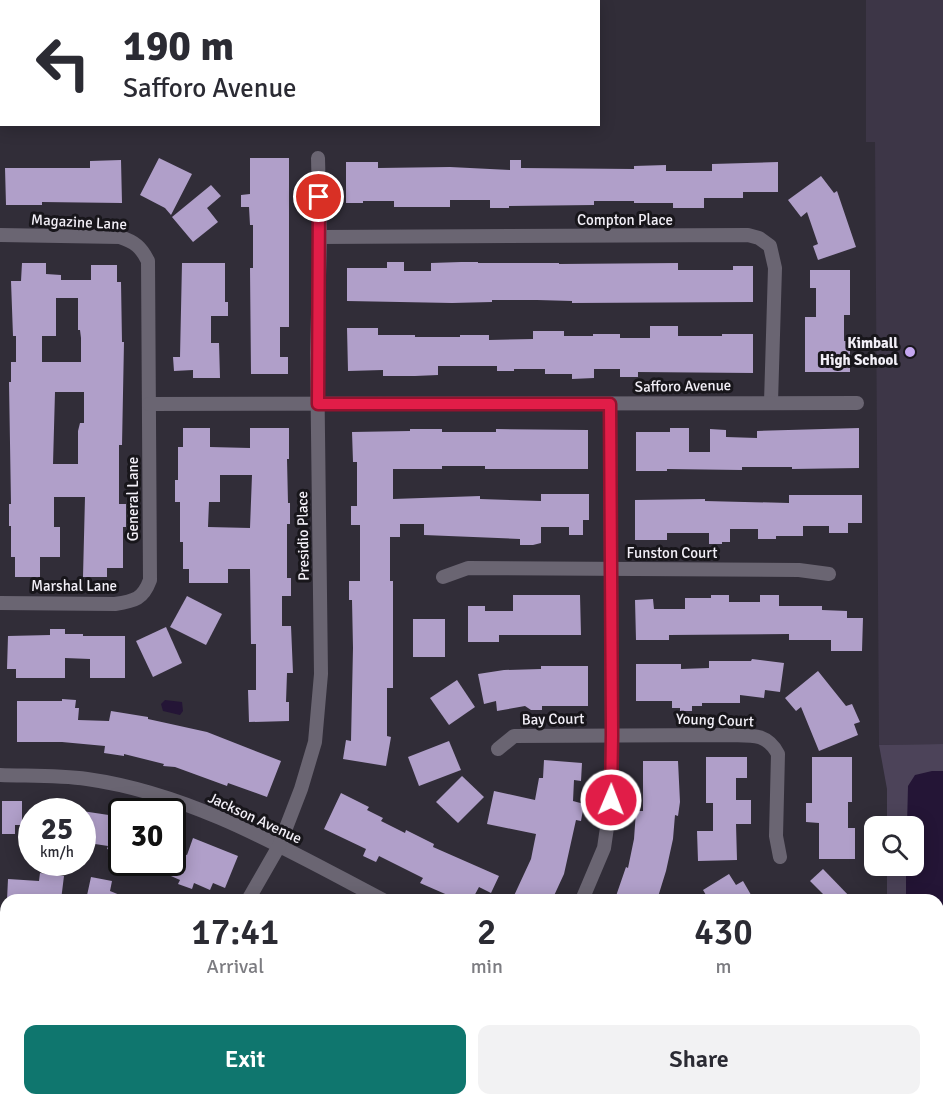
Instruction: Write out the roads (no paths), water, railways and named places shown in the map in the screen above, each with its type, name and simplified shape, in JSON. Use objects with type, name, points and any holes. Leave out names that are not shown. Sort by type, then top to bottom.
[{"type":"street","name":"Presidio Place","points":[[251,894],[279,846],[301,789],[315,742],[321,674],[318,158]]},
{"type":"street","name":"Magazine Lane","points":[[0,235],[120,237],[134,241],[142,249],[148,261],[149,404]]},
{"type":"street","name":"Compton Place","points":[[320,237],[748,235],[759,238],[770,246],[775,268],[771,402]]},
{"type":"street","name":"Safforo Avenue","points":[[149,404],[857,403]]},
{"type":"street","name":"General Lane","points":[[145,593],[150,580],[149,404]]},
{"type":"street","points":[[585,894],[604,848],[611,800],[610,404]]},
{"type":"street","name":"Funston Court","points":[[443,577],[468,568],[800,570],[829,574]]},
{"type":"street","name":"Marshal Lane","points":[[0,603],[115,604],[130,602],[145,593]]},
{"type":"street","name":"Bay Court","points":[[498,749],[514,736],[612,735]]},
{"type":"street","name":"Young Court","points":[[612,735],[726,735],[766,738],[773,744],[778,754],[776,836],[780,857]]},
{"type":"street","name":"Jackson Avenue","points":[[0,775],[87,778],[145,791],[215,815],[371,894]]},
{"type":"place","name":"Kimball High School","points":[[910,352]]}]
